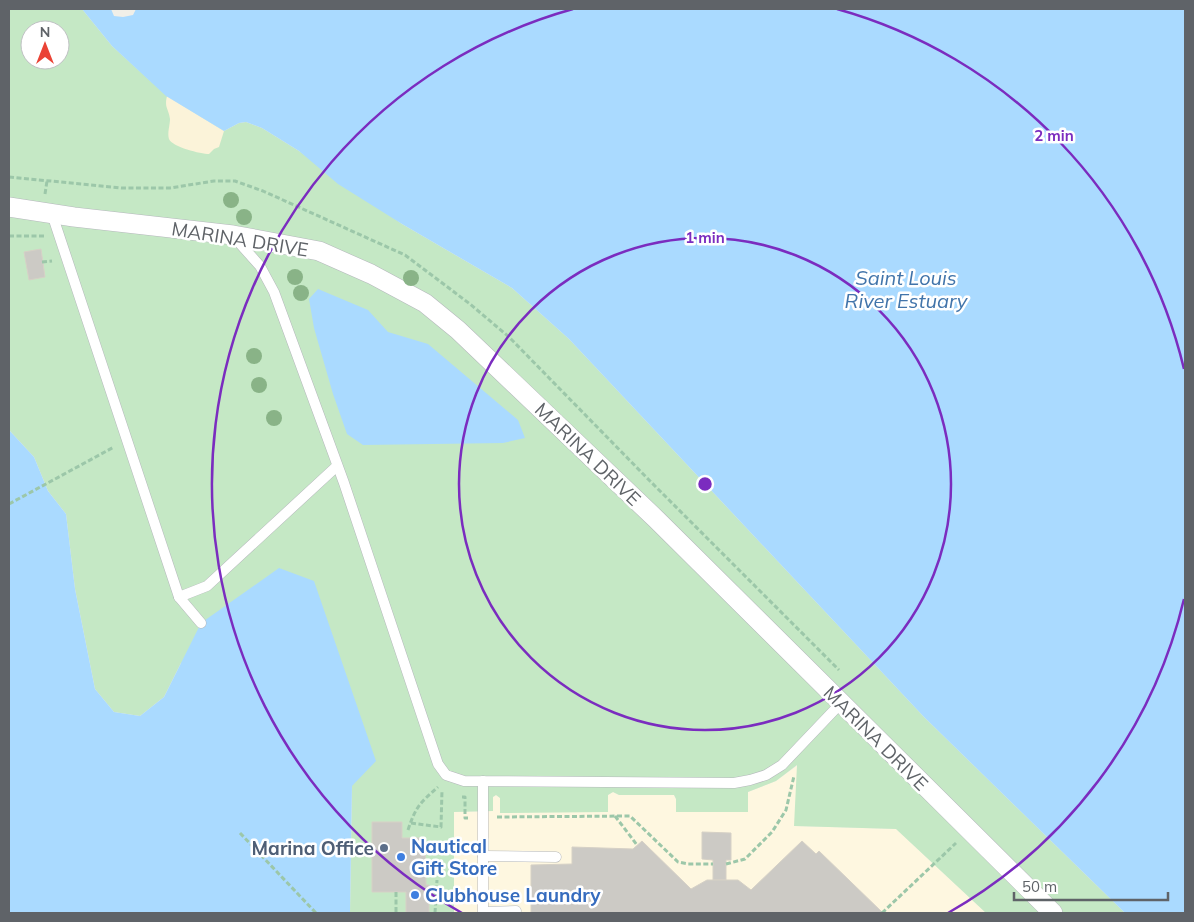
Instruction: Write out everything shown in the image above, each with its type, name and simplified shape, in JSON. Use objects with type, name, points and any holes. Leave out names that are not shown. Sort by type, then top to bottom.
[{"type":"street","name":"MARINA DRIVE","points":[[9,208],[233,235],[319,251],[371,274],[425,303],[458,330],[651,514],[1053,913]]},
{"type":"lane","points":[[52,214],[179,597],[201,623]]},
{"type":"lane","points":[[233,235],[260,266],[274,292],[337,466],[438,764],[446,775],[464,782],[734,783],[766,775],[782,765],[841,703]]},
{"type":"lane","points":[[179,597],[207,586],[337,466]]},
{"type":"lane","points":[[483,782],[483,912],[516,911]]},
{"type":"lane","points":[[483,856],[556,857]]},
{"type":"path","points":[[9,236],[60,237]]},
{"type":"path","points":[[9,504],[127,440]]},
{"type":"path","points":[[726,864],[745,859],[772,832],[786,810],[794,774]]},
{"type":"path","points":[[408,830],[415,811],[424,799],[438,787],[446,775]]},
{"type":"path","points":[[434,784],[446,794]]},
{"type":"path","points":[[411,822],[441,827],[442,790]]},
{"type":"path","points":[[456,796],[465,797],[465,818],[630,816],[678,862],[713,864]]},
{"type":"path","points":[[614,816],[638,845]]},
{"type":"path","points":[[882,913],[969,831]]},
{"type":"path","points":[[240,833],[316,913]]},
{"type":"path","points":[[435,913],[437,880]]},
{"type":"path","points":[[396,892],[396,913]]},
{"type":"shaded area","points":[[798,765],[795,826],[896,829],[986,913],[454,913],[454,812],[493,811],[493,797],[496,795],[500,798],[500,812],[608,811],[608,795],[613,792],[619,795],[674,795],[676,799],[676,812],[747,812],[748,792],[776,781]]},
{"type":"green space","points":[[9,9],[82,9],[112,46],[167,96],[224,131],[239,123],[246,122],[262,128],[299,151],[402,224],[512,288],[569,339],[924,717],[1125,913],[986,913],[896,829],[794,826],[797,765],[776,781],[748,792],[748,812],[676,812],[676,799],[674,795],[619,795],[613,792],[608,795],[608,812],[500,813],[500,798],[496,795],[493,797],[493,811],[454,812],[454,913],[350,913],[352,786],[181,663],[164,697],[140,716],[114,712],[95,689],[75,589],[66,514],[48,491],[34,457],[9,430]]},
{"type":"sand","points":[[167,96],[224,131],[219,147],[209,154],[205,154],[187,150],[171,142],[168,137],[170,119],[166,106]]},
{"type":"water","name":"Saint Louis River Estuary","points":[[82,9],[111,9],[114,16],[123,17],[133,15],[136,9],[1185,9],[1185,913],[1125,913],[924,717],[569,339],[512,288],[338,184],[299,151],[262,128],[246,122],[239,123],[224,131],[166,96],[112,46]]},
{"type":"water","points":[[318,289],[368,310],[388,332],[428,344],[518,420],[525,438],[503,443],[363,445],[347,434],[314,328],[309,299]]},
{"type":"water","points":[[9,430],[34,457],[48,491],[66,514],[75,589],[95,689],[114,712],[140,716],[164,697],[201,623],[279,568],[314,581],[376,761],[352,786],[350,913],[9,913]]},
{"type":"building","points":[[41,249],[45,277],[29,280],[24,252]]},
{"type":"building","points":[[372,822],[402,822],[402,838],[425,838],[426,885],[429,885],[429,913],[406,913],[406,892],[372,892]]},
{"type":"building","points":[[702,832],[731,833],[731,860],[726,860],[726,880],[713,880],[713,860],[702,859]]},
{"type":"building","points":[[642,841],[691,889],[707,880],[738,880],[751,890],[802,841],[816,854],[819,851],[883,913],[531,913],[531,865],[572,864],[572,847],[633,849]]},
{"type":"place","name":"Marina Office","points":[[384,848]]},
{"type":"place","name":"Nautical Gift Store","points":[[401,857]]},
{"type":"place","name":"Clubhouse Laundry","points":[[415,895]]}]
